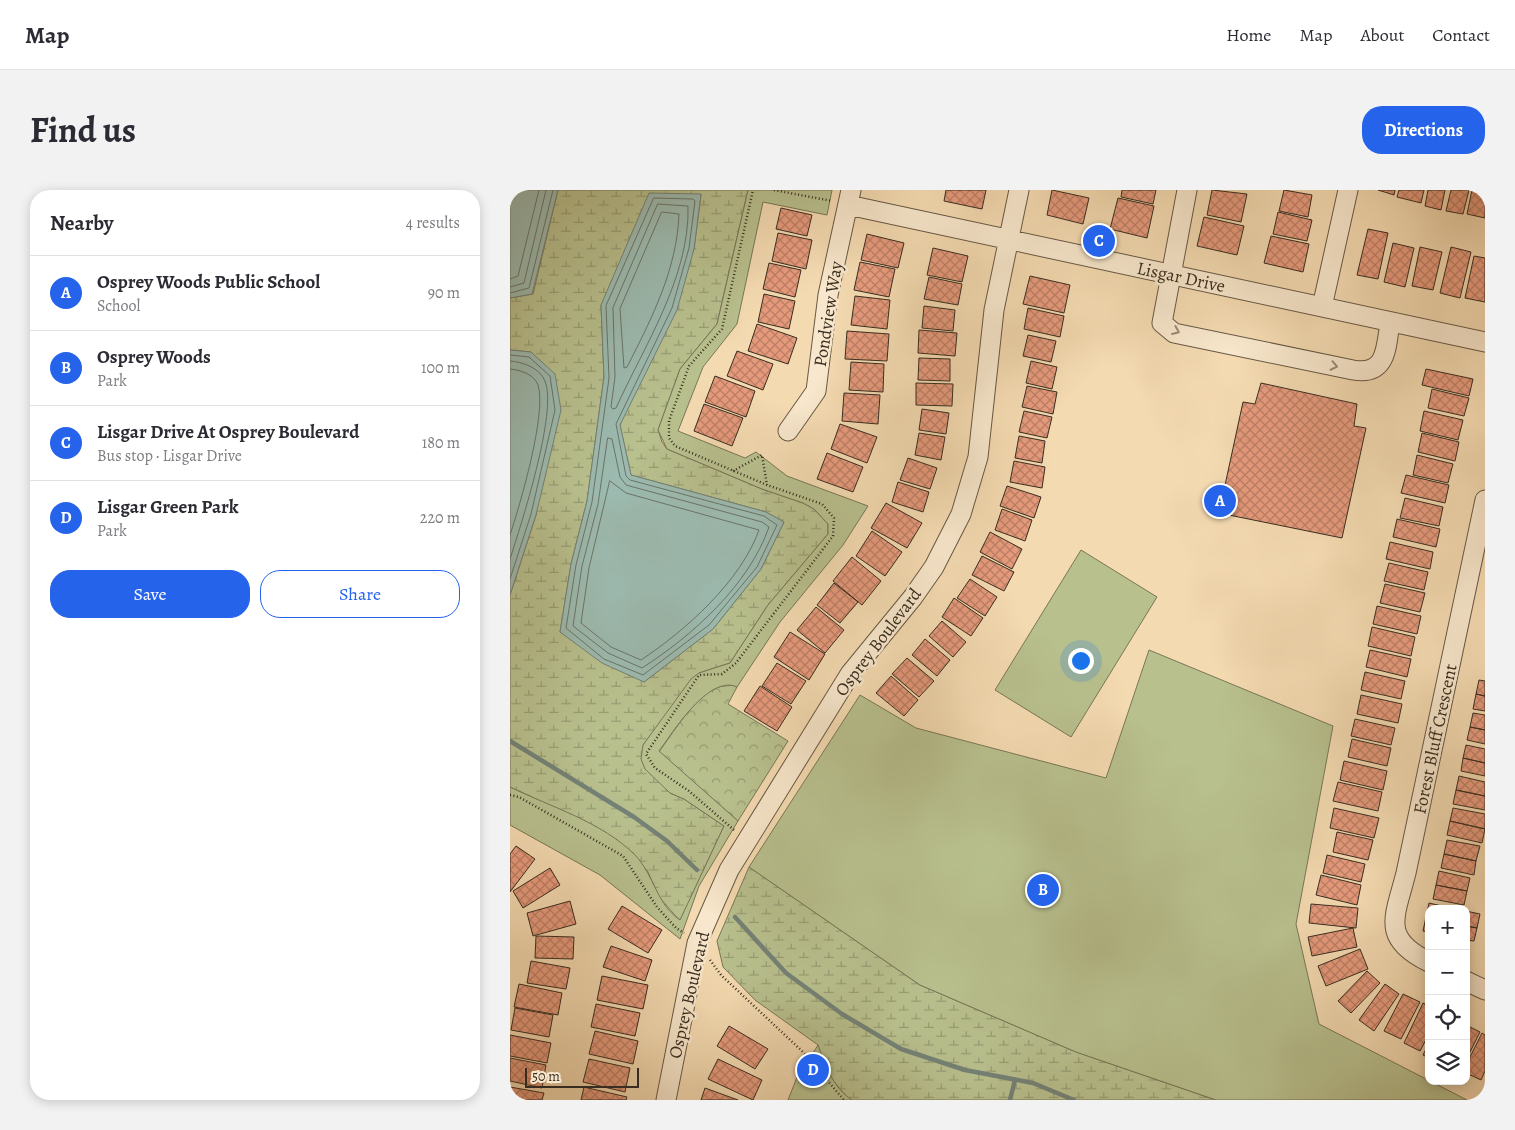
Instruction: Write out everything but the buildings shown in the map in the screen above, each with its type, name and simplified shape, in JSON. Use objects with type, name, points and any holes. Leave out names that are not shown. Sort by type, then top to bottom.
[{"type":"street","name":"Osprey Boulevard","points":[[666,1100],[695,935],[729,870],[850,674],[924,582],[952,535],[966,499],[978,457],[984,417],[989,339],[1019,190]]},
{"type":"street","points":[[1186,190],[1162,323],[1174,332],[1343,368],[1368,371],[1377,367],[1384,357],[1390,322]]},
{"type":"street","points":[[1322,307],[1348,190]]},
{"type":"street","name":"Lisgar Drive","points":[[846,199],[1008,240],[1485,342]]},
{"type":"street","name":"Pondview Way","points":[[788,431],[816,391],[828,295],[846,199]]},
{"type":"street","name":"Forest Bluff Crescent","points":[[1425,960],[1407,950],[1400,942],[1394,919],[1480,550],[1485,500]]},
{"type":"street","points":[[1470,983],[1485,990]]},
{"type":"path","points":[[734,830],[689,791],[655,768],[646,754],[700,675],[722,674],[736,662],[833,536],[834,518],[822,504],[767,485],[675,446],[669,438],[669,421],[689,366],[722,329],[753,190]]},
{"type":"path","points":[[774,190],[846,199]]},
{"type":"path","points":[[733,471],[762,455],[767,485]]},
{"type":"path","points":[[510,795],[519,797],[623,856],[656,907],[676,928],[695,935],[721,975],[803,1052],[844,1100]]},
{"type":"green space","points":[[558,190],[748,190],[717,324],[680,369],[658,430],[662,442],[667,449],[814,509],[828,524],[828,534],[768,605],[730,663],[699,673],[643,745],[670,793],[684,799],[724,826],[680,921],[659,897],[647,870],[532,797],[510,787],[510,595],[536,515],[531,352],[510,350],[510,298],[533,294]],"holes":[[[701,194],[694,249],[620,425],[631,475],[766,512],[784,522],[761,569],[713,629],[644,682],[560,632],[571,564],[587,501],[604,377],[601,305]]]},
{"type":"green space","points":[[748,190],[832,190],[827,215],[763,202],[737,324],[703,367],[678,431],[745,458],[756,452],[787,476],[868,506],[843,545],[780,622],[737,687],[726,685],[715,689],[704,697],[682,719],[659,751],[738,821],[699,886],[680,939],[600,875],[510,825],[510,787],[592,824],[622,843],[635,855],[647,871],[666,906],[680,920],[724,826],[684,799],[670,793],[645,769],[641,759],[643,745],[691,679],[699,673],[730,663],[768,605],[828,534],[828,524],[814,509],[667,449],[658,430],[680,369],[717,324]]},
{"type":"green space","points":[[1081,550],[1157,597],[1071,737],[995,690]]},
{"type":"green space","points":[[1149,650],[1333,726],[1296,924],[1319,1024],[1425,1078],[1425,1085],[1438,1085],[1467,1100],[1216,1100],[1076,1052],[920,985],[749,867],[860,695],[916,728],[1106,778]]},
{"type":"green space","points":[[733,685],[737,687],[728,704],[788,741],[738,821],[659,752],[684,717],[699,700],[713,689]]},
{"type":"green space","points":[[749,867],[920,985],[1076,1052],[1216,1100],[852,1100],[847,1097],[827,1073],[818,1045],[755,1000],[723,967],[717,941]]},
{"type":"green space","points":[[818,1045],[835,1083],[852,1100],[788,1100],[801,1067],[808,1061]]},
{"type":"water","points":[[510,190],[558,190],[532,294],[510,298]]},
{"type":"water","points":[[649,193],[701,194],[694,249],[677,310],[620,425],[631,475],[766,512],[784,522],[761,569],[713,629],[644,682],[602,663],[560,632],[571,564],[587,501],[604,377],[601,305]]},
{"type":"water","points":[[510,350],[531,352],[555,374],[561,410],[536,515],[510,595]]},
{"type":"waterway","points":[[510,741],[634,817],[667,841],[697,870]]},
{"type":"waterway","points":[[735,917],[786,973],[842,1014],[901,1049],[965,1070],[1033,1083],[1074,1100]]},
{"type":"waterway","points":[[1010,1100],[1015,1080]]},
{"type":"place","name":"Lisgar Drive At Osprey Boulevard","points":[[1099,241]]},
{"type":"place","name":"Osprey Woods Public School","points":[[1220,501]]},
{"type":"place","name":"Osprey Woods","points":[[1043,890]]},
{"type":"place","name":"Lisgar Green Park","points":[[813,1070]]}]
